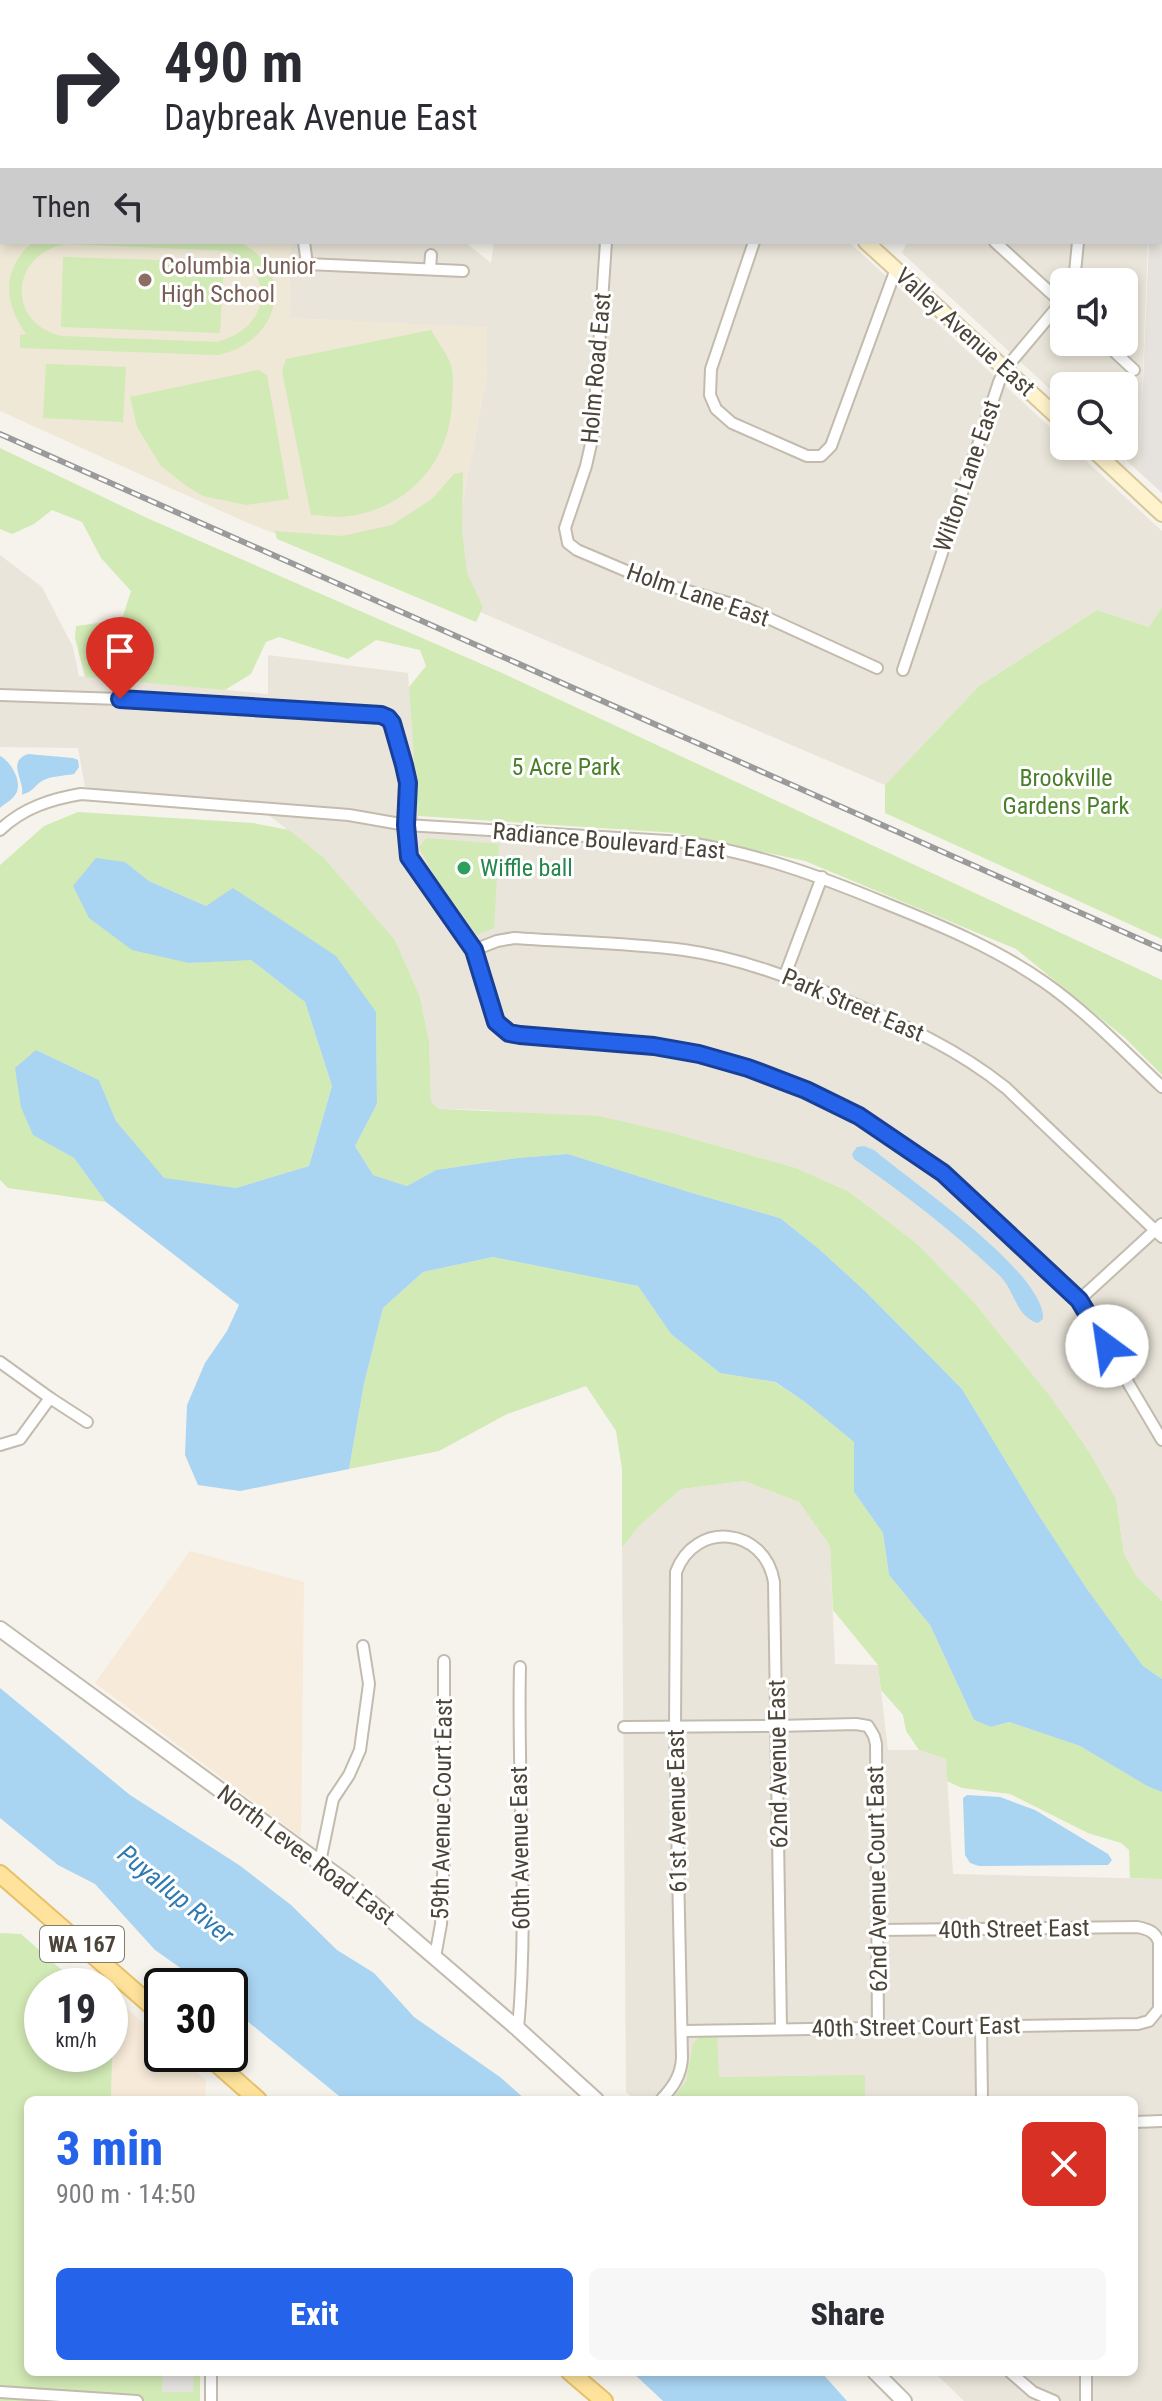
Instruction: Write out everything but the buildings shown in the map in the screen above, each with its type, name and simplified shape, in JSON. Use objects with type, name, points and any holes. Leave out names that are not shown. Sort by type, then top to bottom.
[{"type":"main road","name":"Valley Avenue East","points":[[868,244],[1050,410]]},
{"type":"main road","points":[[1104,460],[1162,514]]},
{"type":"main road","name":"WA 167","points":[[0,1874],[144,1999]]},
{"type":"main road","points":[[226,2072],[253,2096]]},
{"type":"main road","points":[[575,2376],[603,2401]]},
{"type":"street","points":[[304,244],[307,264],[463,271]]},
{"type":"street","name":"Holm Road East","points":[[566,539],[565,528],[593,435],[606,244]]},
{"type":"street","points":[[753,244],[711,369],[710,395],[716,409],[732,423],[807,456],[821,456],[831,446],[896,269]]},
{"type":"street","points":[[997,244],[1050,291]]},
{"type":"street","points":[[1075,268],[1078,244]]},
{"type":"street","points":[[430,268],[431,255]]},
{"type":"street","name":"Wilton Lane East","points":[[903,670],[994,393],[1006,368],[1050,317]]},
{"type":"street","points":[[1119,356],[1134,370]]},
{"type":"street","name":"Holm Lane East","points":[[566,539],[577,550],[610,565],[670,587],[746,608],[877,668]]},
{"type":"street","points":[[0,695],[180,701],[381,715],[388,718],[396,732],[408,783],[406,825],[409,857],[474,950],[496,1022],[501,1029],[520,1035],[654,1046],[699,1054],[806,1090],[859,1116],[943,1173],[1079,1300],[1162,1440]]},
{"type":"street","name":"Radiance Boulevard East","points":[[0,830],[22,813],[43,803],[81,794],[349,815],[406,825],[684,842],[725,849],[822,877],[963,934],[1045,983],[1085,1014],[1162,1087]]},
{"type":"street","points":[[785,975],[822,877]]},
{"type":"street","name":"Park Street East","points":[[474,950],[514,938],[684,950],[785,975],[916,1030],[982,1068],[1160,1230]]},
{"type":"street","points":[[1079,1300],[1160,1230]]},
{"type":"street","points":[[0,1362],[87,1422]]},
{"type":"street","points":[[0,1445],[20,1439],[50,1398]]},
{"type":"street","name":"62nd Avenue East","points":[[717,1536],[738,1539],[756,1547],[772,1570],[781,2028]]},
{"type":"street","name":"61st Avenue East","points":[[664,2096],[681,2072],[683,2031],[675,1727],[676,1572],[690,1549],[717,1536]]},
{"type":"street","name":"North Levee Road East","points":[[0,1629],[320,1862],[435,1957],[592,2096]]},
{"type":"street","points":[[320,1862],[333,1799],[349,1775],[360,1750],[369,1684],[363,1646]]},
{"type":"street","name":"59th Avenue Court East","points":[[435,1957],[441,1924],[444,1852],[444,1661]]},
{"type":"street","name":"60th Avenue East","points":[[518,2029],[521,1996],[520,1667]]},
{"type":"street","name":"62nd Avenue Court East","points":[[777,1726],[856,1724],[868,1726],[872,1731],[876,1744],[878,2026]]},
{"type":"street","points":[[624,1727],[777,1726]]},
{"type":"street","name":"40th Street East","points":[[879,1930],[1137,1927],[1149,1930],[1159,1942],[1160,2003],[1157,2014],[1149,2021]]},
{"type":"street","name":"40th Street Court East","points":[[683,2031],[1138,2024],[1149,2021]]},
{"type":"street","points":[[981,2026],[982,2096]]},
{"type":"street","points":[[1138,2122],[1162,2121]]},
{"type":"street","points":[[211,2376],[211,2401]]},
{"type":"street","points":[[879,2376],[904,2401]]},
{"type":"street","points":[[1015,2376],[1033,2392],[1054,2401]]},
{"type":"street","points":[[1086,2376],[1086,2401]]},
{"type":"street","points":[[0,2392],[137,2401]]},
{"type":"shaded area","name":"Columbia Junior High School","points":[[0,244],[291,244],[289,318],[487,327],[487,373],[445,597],[250,524],[0,411]]},
{"type":"shaded area","points":[[291,244],[467,244],[491,263],[494,244],[851,244],[1050,427],[1050,460],[1085,460],[1162,531],[1162,607],[1149,627],[1097,610],[979,686],[885,785],[445,597],[487,373],[487,328],[289,318]]},
{"type":"shaded area","points":[[906,244],[1148,244],[1139,472],[1126,460],[1138,460],[1138,372],[1050,372],[1050,389],[902,253]]},
{"type":"shaded area","points":[[1149,244],[1162,244],[1162,493],[1139,472]]},
{"type":"shaded area","points":[[0,555],[42,587],[73,647],[79,676],[268,694],[268,655],[408,673],[419,825],[725,849],[963,934],[1045,983],[1162,1083],[1162,1601],[1137,1577],[1124,1554],[1116,1499],[1050,1396],[973,1301],[915,1242],[848,1191],[796,1168],[676,1134],[488,1110],[439,1109],[431,1103],[429,1041],[420,997],[395,940],[324,858],[258,807],[85,787],[78,748],[0,747]]},
{"type":"shaded area","points":[[744,1481],[799,1502],[830,1546],[835,1664],[878,1665],[888,1750],[919,1750],[946,1759],[953,1874],[1162,1879],[1162,2401],[964,2401],[938,2376],[1138,2376],[1138,2096],[630,2096],[626,2092],[622,1548],[638,1527],[681,1489]]},
{"type":"shaded area","points":[[190,1551],[304,1582],[301,1837],[95,1683]]},
{"type":"shaded area","points":[[128,2009],[144,2024],[144,2072],[197,2072],[206,2080],[205,2096],[111,2096],[112,2072],[128,2072]]},
{"type":"shaded area","points":[[163,2376],[194,2376],[193,2392],[162,2392]]},
{"type":"green space","points":[[31,244],[67,244],[243,244],[258,255],[270,271],[275,288],[274,305],[267,322],[255,336],[239,348],[218,355],[20,348],[20,335],[26,334],[13,310],[9,286],[15,263]],"holes":[[[67,244],[229,251],[245,261],[255,274],[261,301],[257,314],[248,326],[217,342],[62,336],[44,329],[31,318],[24,304],[22,289],[25,274],[34,260],[48,250]]]},
{"type":"green space","points":[[63,257],[224,262],[220,333],[61,327]]},
{"type":"green space","points":[[431,330],[450,362],[453,383],[449,427],[442,448],[431,466],[402,496],[384,506],[341,517],[311,515],[282,371],[286,359]]},
{"type":"green space","points":[[46,364],[126,367],[123,422],[43,418]]},
{"type":"green space","points":[[258,370],[267,375],[289,499],[246,505],[203,496],[161,466],[137,427],[130,397]]},
{"type":"green space","name":"5 Acre Park","points":[[0,448],[147,518],[500,672],[1162,980],[1162,1075],[1125,1038],[1016,949],[805,861],[677,833],[418,816],[409,687],[426,666],[420,650],[376,640],[348,659],[279,637],[266,642],[251,674],[225,690],[85,677],[75,638],[76,626],[123,616],[131,591],[101,558],[82,522],[52,510],[34,524],[12,534],[0,529]]},
{"type":"green space","points":[[463,472],[462,531],[467,573],[483,607],[476,622],[277,539],[275,531],[342,536],[392,525],[432,499],[454,474]]},
{"type":"green space","name":"Brookville Gardens Park","points":[[1162,607],[1162,939],[885,813],[885,785],[979,686],[1097,610],[1149,627]]},
{"type":"green space","points":[[78,812],[253,823],[289,830],[324,858],[395,940],[420,997],[429,1041],[431,1102],[439,1109],[599,1116],[676,1134],[796,1168],[848,1191],[915,1242],[973,1301],[1050,1396],[1089,1452],[1116,1499],[1124,1554],[1137,1577],[1162,1601],[1162,1679],[1143,1666],[1087,1589],[962,1389],[866,1292],[780,1218],[568,1154],[436,1170],[407,1186],[373,1175],[355,1146],[377,1104],[376,1012],[206,906],[149,881],[125,862],[189,963],[250,959],[305,1002],[332,1086],[309,1166],[236,1188],[164,1179],[116,1121],[99,1080],[36,1050],[33,1134],[74,1158],[106,1202],[8,1188],[0,1180],[0,865],[44,826]]},
{"type":"green space","points":[[426,838],[499,844],[494,928],[477,935],[435,877],[419,847]]},
{"type":"green space","points":[[493,1257],[638,1286],[671,1334],[720,1373],[774,1382],[805,1402],[854,1442],[854,1492],[883,1533],[889,1575],[930,1625],[974,1720],[991,1727],[1009,1722],[1080,1746],[1162,1792],[1162,1879],[1130,1878],[1129,1850],[1121,1843],[1088,1833],[1010,1794],[962,1788],[947,1781],[946,1759],[919,1750],[906,1731],[903,1715],[881,1690],[878,1665],[833,1610],[830,1546],[799,1502],[744,1481],[681,1489],[638,1527],[622,1548],[622,1469],[616,1431],[586,1386],[507,1414],[439,1451],[349,1469],[364,1384],[383,1308],[423,1272]]},
{"type":"green space","points":[[0,1933],[21,1934],[60,1968],[24,1968],[24,2072],[112,2072],[111,2096],[24,2096],[24,2376],[200,2376],[200,2401],[0,2401]]},
{"type":"green space","points":[[717,2036],[719,2077],[865,2075],[865,2096],[675,2096],[686,2081],[693,2044],[699,2037]]},
{"type":"water","points":[[28,754],[73,758],[78,760],[79,767],[74,774],[46,779],[22,795],[17,767],[22,757]]},
{"type":"water","points":[[0,756],[12,768],[18,785],[14,797],[0,808]]},
{"type":"water","points":[[96,858],[125,862],[149,881],[206,906],[233,888],[336,956],[376,1012],[377,1104],[355,1146],[373,1175],[407,1186],[436,1170],[568,1154],[780,1218],[819,1249],[962,1389],[1087,1589],[1143,1666],[1162,1679],[1162,1792],[1080,1746],[1009,1722],[991,1727],[974,1720],[930,1625],[889,1575],[883,1533],[854,1492],[854,1442],[775,1382],[720,1373],[671,1334],[638,1286],[493,1257],[423,1272],[383,1308],[364,1384],[349,1469],[240,1491],[198,1485],[185,1455],[187,1405],[205,1363],[227,1331],[239,1305],[106,1202],[74,1158],[33,1135],[21,1107],[15,1068],[36,1050],[99,1080],[116,1121],[164,1178],[236,1188],[309,1166],[332,1086],[305,1002],[251,960],[189,963],[132,950],[89,918],[73,886]]},
{"type":"water","points":[[857,1147],[874,1150],[944,1205],[1000,1253],[1023,1277],[1038,1300],[1043,1319],[1038,1323],[1025,1315],[1005,1282],[983,1260],[930,1215],[854,1159],[852,1154]]},
{"type":"water","name":"Puyallup River","points":[[0,1688],[130,1795],[239,1865],[291,1905],[337,1950],[374,1973],[414,2017],[500,2077],[521,2096],[339,2096],[248,2022],[248,1968],[180,1968],[155,1950],[95,1884],[58,1865],[0,1818]]},
{"type":"water","points":[[967,1795],[1000,1797],[1035,1810],[1108,1854],[1112,1860],[1108,1865],[979,1866],[970,1863],[965,1855],[963,1798]]},
{"type":"water","points":[[636,2376],[825,2376],[847,2401],[663,2401]]},
{"type":"railway","points":[[0,434],[1162,949]]},
{"type":"place","name":"Columbia Junior High School","points":[[145,280]]},
{"type":"place","name":"Wiffle ball","points":[[464,868]]},
{"type":"route","points":[[120,699],[381,715],[388,718],[396,732],[408,783],[406,825],[409,857],[474,950],[496,1022],[501,1029],[520,1035],[654,1046],[699,1054],[806,1090],[859,1116],[943,1173],[1079,1300],[1107,1346]]}]
